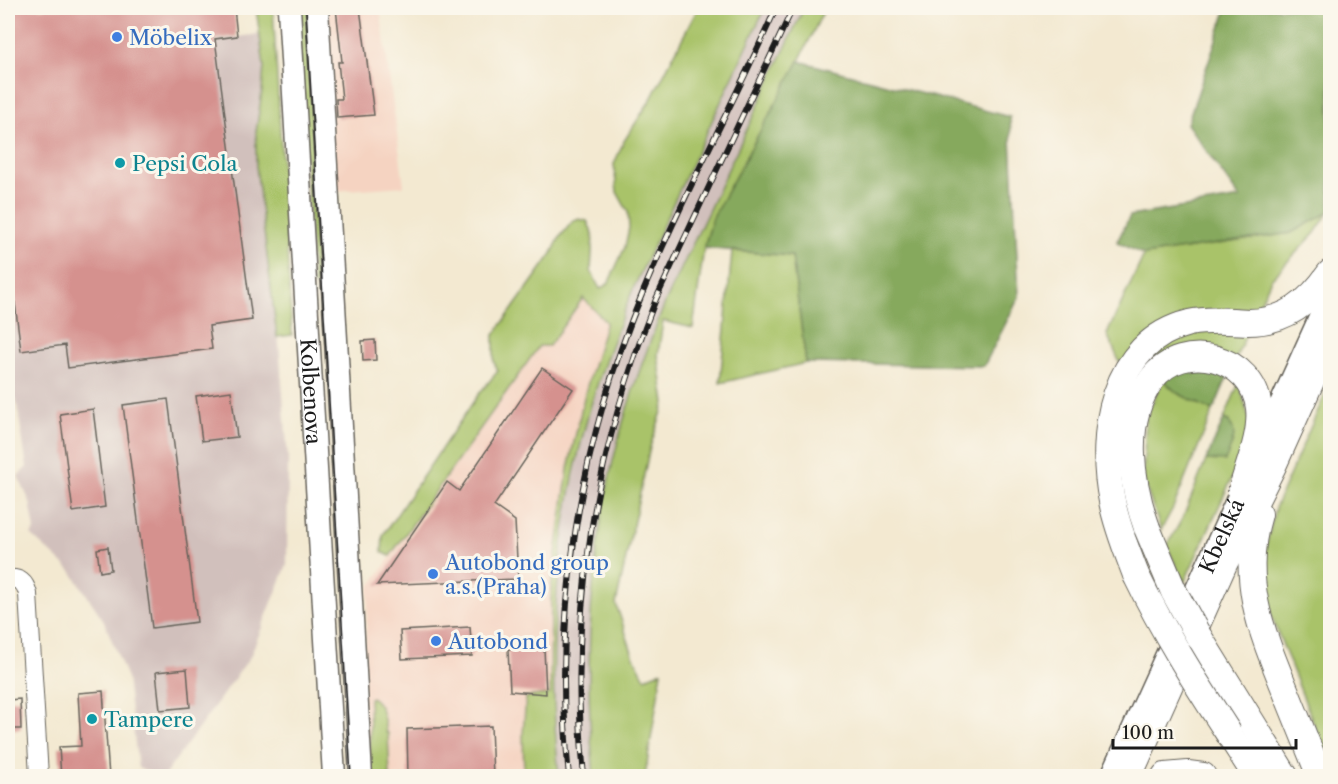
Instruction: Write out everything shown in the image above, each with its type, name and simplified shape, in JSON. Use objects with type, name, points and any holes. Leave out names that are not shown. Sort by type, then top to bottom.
[{"type":"highway","points":[[1256,777],[1191,676],[1156,616],[1136,575],[1118,526],[1112,501],[1108,479],[1108,425],[1114,398],[1127,368],[1143,350],[1167,332],[1203,321],[1252,322],[1281,315],[1301,306],[1311,298],[1330,273]]},
{"type":"highway","name":"Kbelská","points":[[1129,777],[1224,564],[1273,466],[1330,339]]},
{"type":"highway","points":[[1241,492],[1258,423],[1258,400],[1251,384],[1234,367],[1220,359],[1185,357],[1168,364],[1153,378],[1142,397],[1132,443],[1133,478],[1146,528],[1174,592],[1216,668],[1285,777]]},
{"type":"highway","points":[[1273,466],[1254,537],[1251,575],[1254,603],[1269,650],[1320,777]]},
{"type":"highway","points":[[1165,777],[1180,774],[1203,777]]},
{"type":"main road","name":"Kolbenova","points":[[289,8],[334,777]]},
{"type":"main road","name":"Kolbenova","points":[[317,8],[361,777]]},
{"type":"main road","name":"Kbelská","points":[[1112,777],[1330,296]]},
{"type":"street","points":[[8,579],[21,581],[26,586],[28,594],[39,777]]},
{"type":"shaded area","points":[[324,8],[380,8],[404,186],[333,191]]},
{"type":"shaded area","points":[[765,8],[804,8],[665,303],[619,436],[602,518],[591,612],[589,703],[594,776],[559,776],[554,704],[555,610],[567,512],[585,427],[617,329],[633,289]]},
{"type":"shaded area","points":[[260,34],[264,66],[256,132],[256,166],[279,344],[288,459],[287,565],[250,657],[164,776],[161,776],[138,768],[127,678],[104,621],[71,571],[31,535],[35,530],[30,502],[18,476],[27,467],[16,398],[8,394],[8,66]]},
{"type":"shaded area","points":[[583,298],[606,322],[585,393],[568,469],[551,589],[550,694],[543,695],[523,734],[524,776],[367,776],[362,680],[369,588],[539,346],[549,345]]},
{"type":"green space","points":[[256,8],[273,8],[292,335],[277,337],[256,166],[256,132],[264,66]]},
{"type":"green space","points":[[297,8],[310,8],[328,285],[313,286]]},
{"type":"green space","points":[[698,8],[765,8],[633,289],[595,392],[575,470],[560,557],[554,645],[555,733],[559,776],[524,776],[523,734],[526,697],[550,694],[551,589],[568,469],[585,393],[606,322],[583,298],[549,346],[539,346],[390,556],[382,552],[383,535],[478,395],[498,371],[494,362],[494,335],[572,222],[579,219],[587,221],[593,234],[591,271],[600,289],[608,284],[625,247],[629,228],[628,212],[617,192],[614,164],[624,141],[651,99]]},
{"type":"green space","points":[[804,8],[825,8],[799,61],[713,217],[704,248],[693,328],[663,321],[658,355],[665,403],[650,447],[616,604],[633,655],[645,678],[662,671],[645,776],[594,776],[589,648],[595,563],[609,478],[619,437],[634,386],[665,303]]},
{"type":"green space","points":[[1227,8],[1330,8],[1329,212],[1291,233],[1144,255],[1117,242],[1130,216],[1240,198],[1187,124]]},
{"type":"green space","points":[[799,61],[1010,117],[1019,297],[984,366],[806,363],[792,256],[704,248],[713,217]]},
{"type":"green space","points":[[1329,212],[1315,233],[1271,279],[1229,373],[1163,380],[1119,361],[1107,334],[1144,255],[1291,233]]},
{"type":"green space","points":[[732,251],[792,256],[806,363],[720,383]]},
{"type":"green space","points":[[1182,367],[1229,373],[1213,411],[1177,393],[1163,380]]},
{"type":"green space","points":[[1163,380],[1177,393],[1213,411],[1173,508],[1161,530],[1143,479],[1146,416]]},
{"type":"green space","points":[[1239,383],[1250,422],[1242,456],[1184,583],[1167,546],[1184,515],[1206,460],[1225,460],[1229,421],[1224,419]]},
{"type":"green space","points":[[1330,383],[1328,554],[1330,765],[1269,610],[1264,555],[1275,508]]},
{"type":"green space","points":[[1224,419],[1233,428],[1234,433],[1225,461],[1206,460]]},
{"type":"green space","points":[[371,697],[378,703],[384,717],[386,733],[388,733],[390,776],[371,776],[369,699]]},
{"type":"building","name":"Pepsi Cola","points":[[8,8],[234,8],[237,36],[215,39],[252,320],[209,326],[212,349],[68,368],[65,345],[21,351],[8,247]]},
{"type":"building","points":[[336,8],[360,8],[374,115],[337,118],[336,99],[342,99],[338,62],[342,62]]},
{"type":"building","points":[[375,340],[376,360],[363,361],[362,341]]},
{"type":"building","points":[[542,368],[573,389],[494,506],[515,521],[518,579],[377,585],[447,482],[459,491]]},
{"type":"building","points":[[231,391],[237,437],[202,441],[196,396]]},
{"type":"building","points":[[168,399],[197,622],[152,628],[123,405]]},
{"type":"building","points":[[93,409],[105,507],[73,512],[60,414]]},
{"type":"building","points":[[108,547],[111,570],[100,572],[97,549]]},
{"type":"building","name":"Autobond","points":[[470,627],[472,656],[402,659],[400,631]]},
{"type":"building","points":[[544,648],[546,694],[510,691],[508,649]]},
{"type":"building","points":[[187,669],[190,707],[160,710],[156,672]]},
{"type":"building","name":"Tampere","points":[[103,691],[109,777],[61,777],[59,747],[81,746],[78,693]]},
{"type":"building","points":[[20,699],[21,729],[8,729],[8,700]]},
{"type":"building","points":[[491,726],[493,777],[408,777],[407,729]]},
{"type":"tram line","points":[[306,8],[351,776]]},
{"type":"railway","points":[[569,776],[564,653],[568,591],[587,469],[602,409],[621,350],[658,256],[776,8]]},
{"type":"railway","points":[[584,776],[580,714],[583,593],[591,533],[616,416],[634,357],[656,299],[793,8]]},
{"type":"place","name":"Möbelix","points":[[117,37]]},
{"type":"place","name":"Pepsi Cola","points":[[120,163]]},
{"type":"place","name":"Autobond group a.s.(Praha)","points":[[433,574]]},
{"type":"place","name":"Autobond","points":[[436,641]]},
{"type":"place","name":"Tampere","points":[[92,719]]}]
